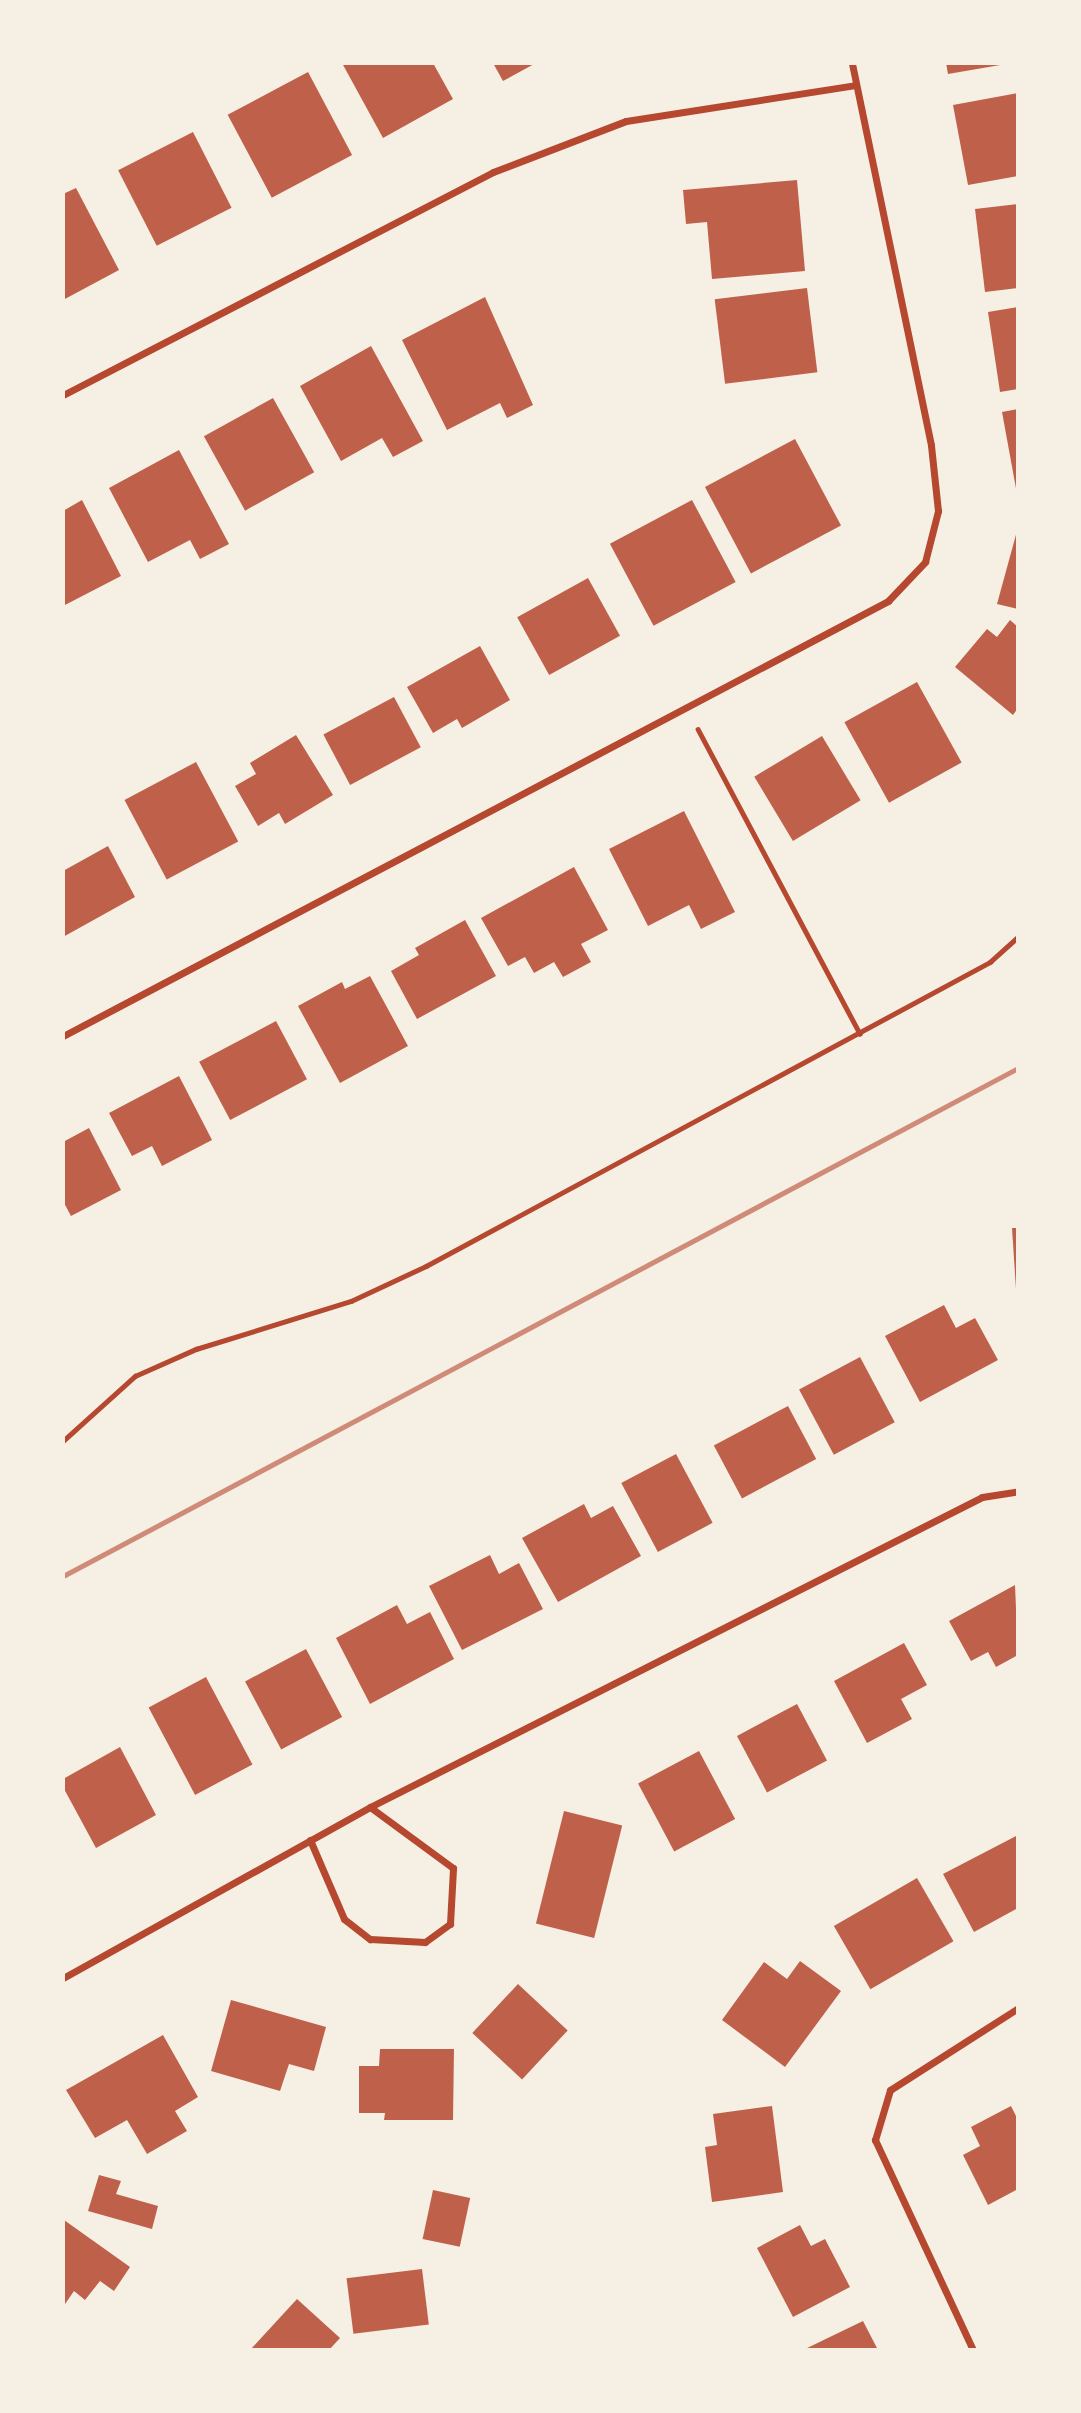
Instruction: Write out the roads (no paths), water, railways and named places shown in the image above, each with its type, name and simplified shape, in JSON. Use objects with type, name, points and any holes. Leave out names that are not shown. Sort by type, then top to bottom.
[{"type":"street","points":[[63,1036],[888,601],[925,562],[938,511],[931,445],[852,63]]},
{"type":"street","points":[[63,395],[493,173],[626,121],[855,85]]},
{"type":"street","points":[[63,1978],[370,1807],[982,1497],[1018,1491]]},
{"type":"street","points":[[310,1840],[344,1919],[370,1939],[425,1942],[450,1924],[453,1868],[370,1807]]},
{"type":"street","points":[[973,2350],[875,2140],[890,2090],[1018,2008]]},
{"type":"railway","points":[[63,1576],[1018,1068]]}]
